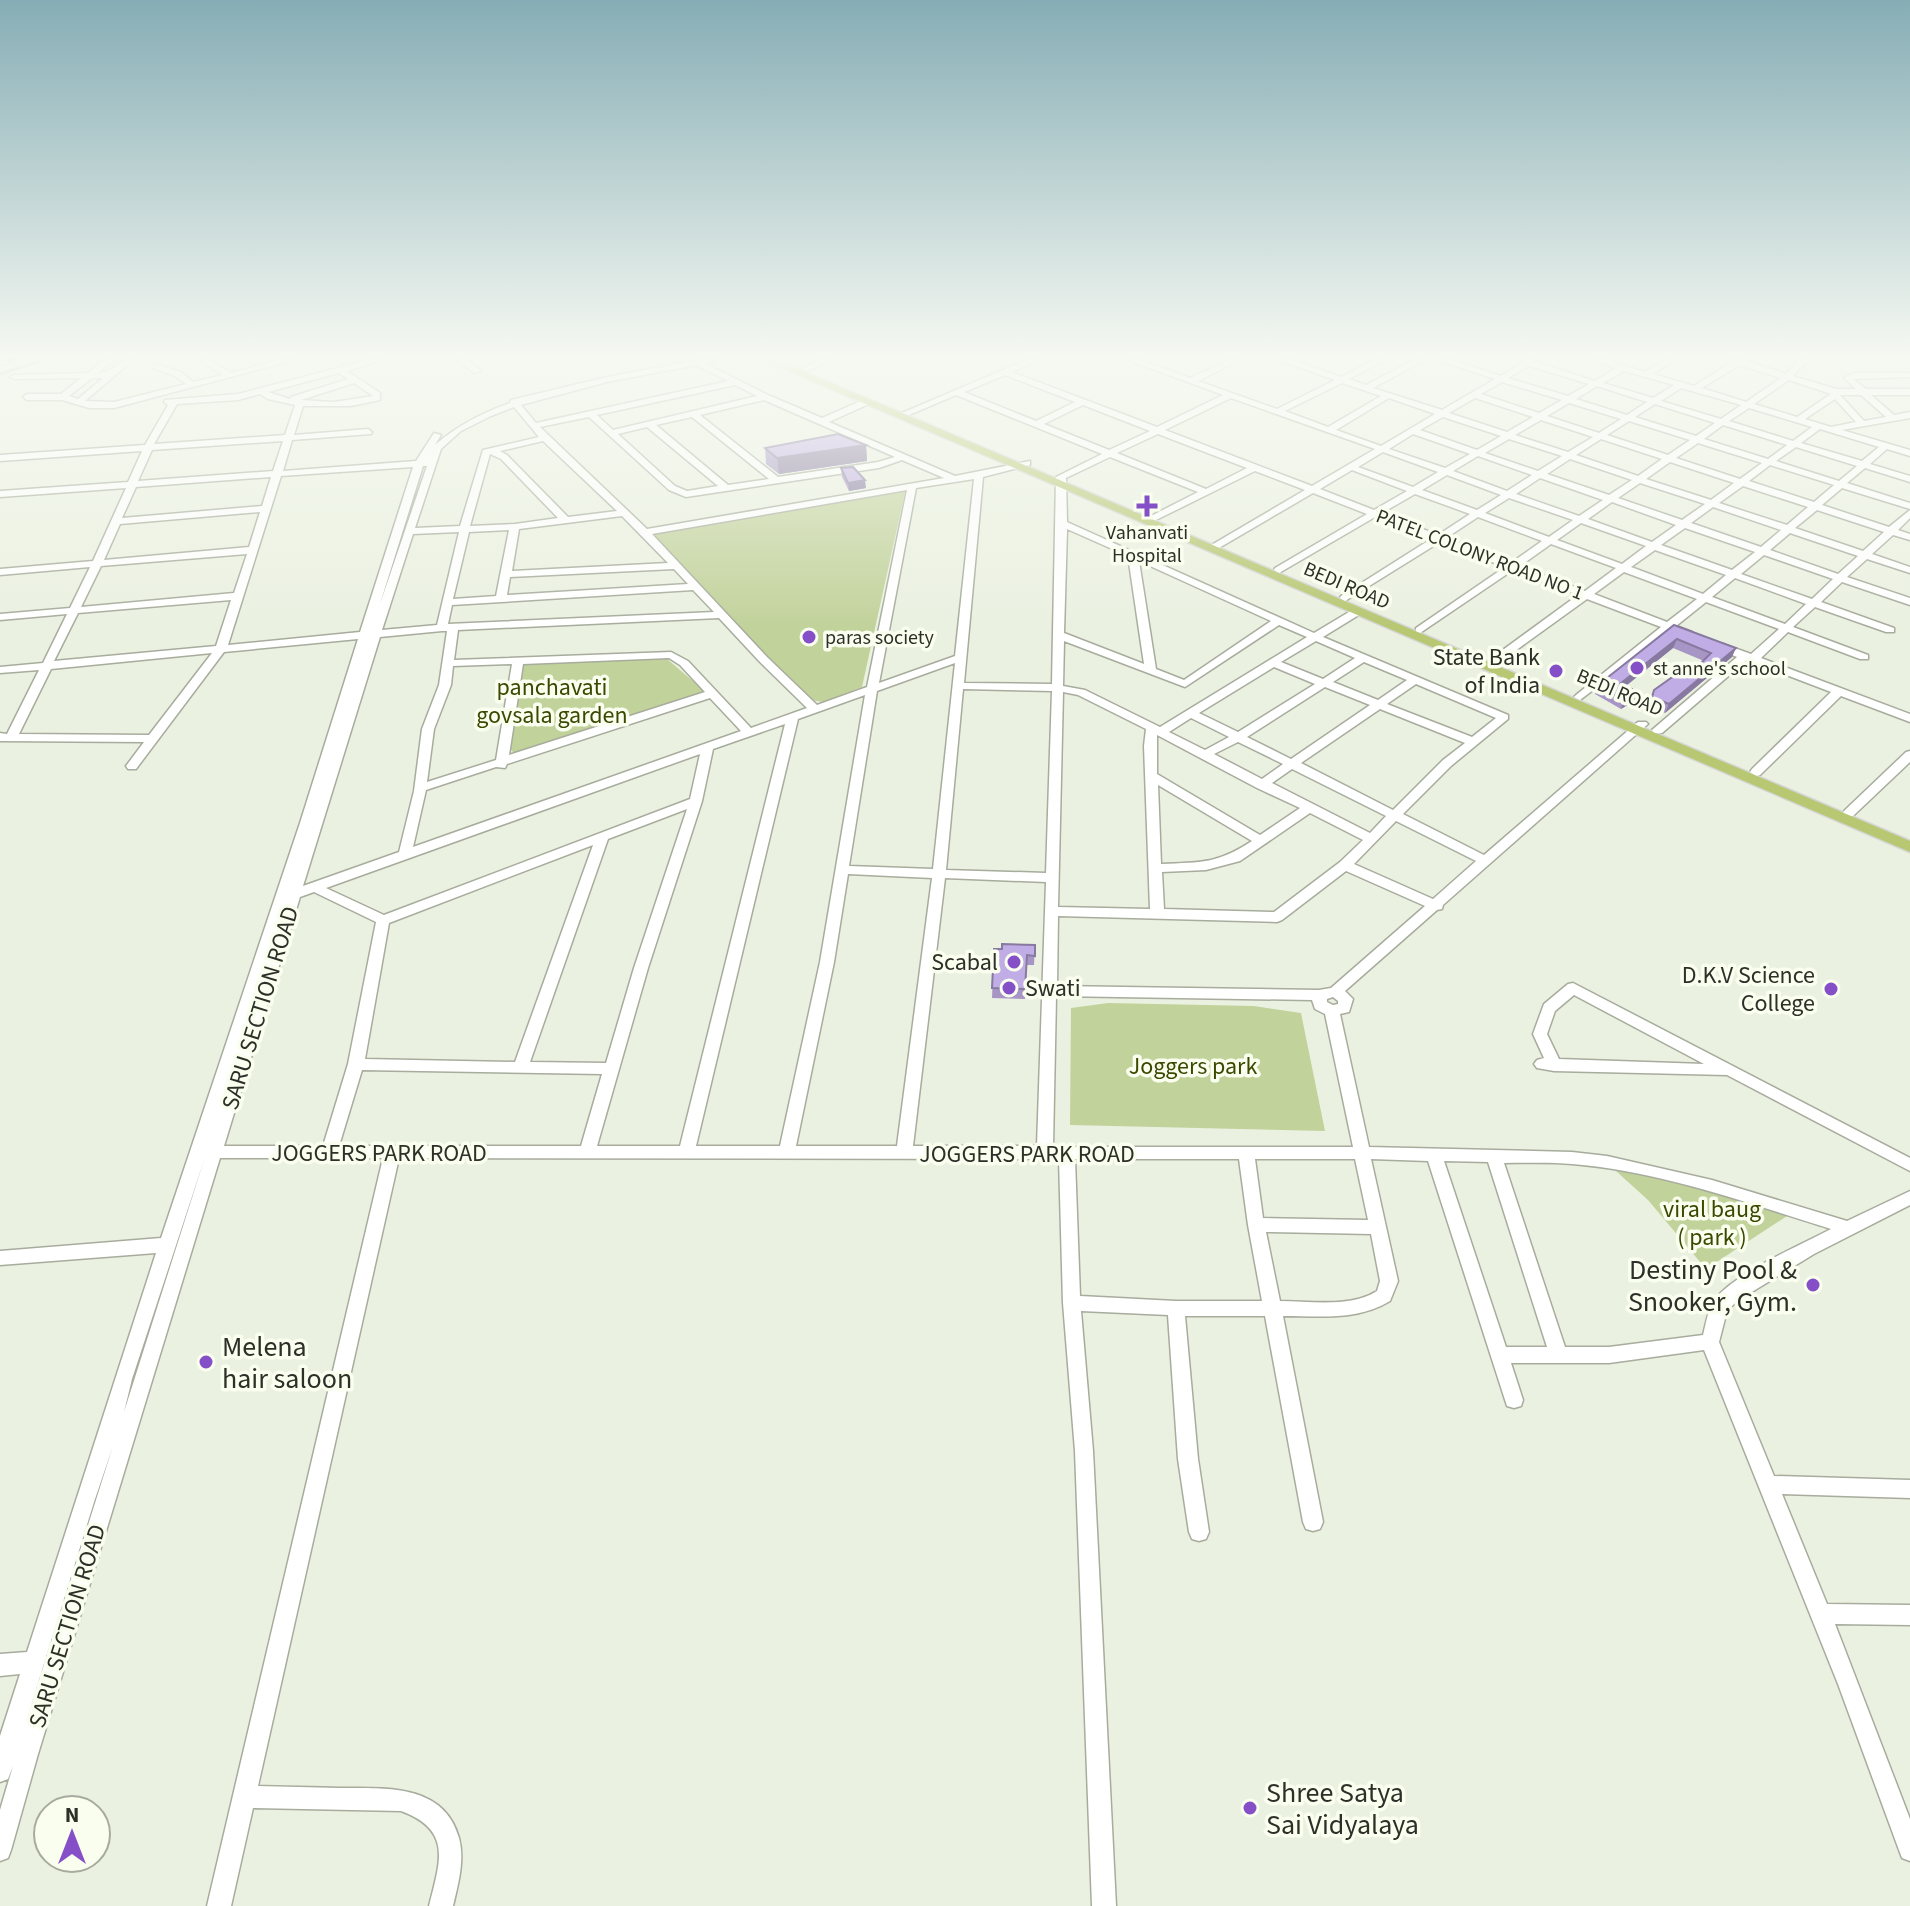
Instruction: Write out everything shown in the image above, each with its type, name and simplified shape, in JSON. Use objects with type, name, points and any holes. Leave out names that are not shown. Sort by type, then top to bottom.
[{"type":"main road","name":"BEDI ROAD","points":[[982,449],[1358,611],[1638,727],[1910,847]]},
{"type":"main road","points":[[986,449],[1022,465]]},
{"type":"main road","name":"BEDI ROAD","points":[[1061,482],[1154,518],[1215,547],[1279,570],[1580,697],[1638,727],[1658,730],[1910,838]]},
{"type":"street","points":[[0,458],[134,449]]},
{"type":"street","points":[[148,449],[97,564],[46,668],[6,738],[152,739]]},
{"type":"street","points":[[132,766],[216,651],[282,449]]},
{"type":"street","name":"SARU SECTION ROAD","points":[[0,1771],[32,1662],[112,1423],[165,1245],[431,449]]},
{"type":"street","name":"SARU SECTION ROAD","points":[[0,1850],[27,1754],[297,893],[368,638],[410,531],[424,465],[436,449]]},
{"type":"street","points":[[405,855],[420,788],[428,729],[450,663],[448,602],[464,529],[484,457],[490,449],[504,457],[565,520]]},
{"type":"street","points":[[556,449],[645,532],[674,566],[816,710]]},
{"type":"street","points":[[629,449],[672,488],[686,494],[879,465],[903,457]]},
{"type":"street","points":[[679,449],[726,488]]},
{"type":"street","points":[[737,449],[777,481]]},
{"type":"street","points":[[885,449],[954,479]]},
{"type":"street","points":[[1098,449],[1206,492]]},
{"type":"street","points":[[1045,1154],[1054,878],[1061,482],[1121,449]]},
{"type":"street","name":"PATEL COLONY ROAD NO 1","points":[[1205,449],[1694,636]]},
{"type":"street","points":[[1215,547],[1382,449],[1890,630]]},
{"type":"street","points":[[1466,449],[1910,602]]},
{"type":"street","points":[[1279,570],[1485,449]]},
{"type":"street","points":[[1547,449],[1910,570]]},
{"type":"street","points":[[1345,598],[1580,449]]},
{"type":"street","points":[[1641,449],[1910,537]]},
{"type":"street","points":[[1420,630],[1682,449]]},
{"type":"street","points":[[1728,449],[1910,506]]},
{"type":"street","points":[[1493,662],[1788,449]]},
{"type":"street","points":[[1811,449],[1910,479]]},
{"type":"street","points":[[1580,697],[1763,551],[1882,449]]},
{"type":"street","points":[[0,496],[424,465]]},
{"type":"street","points":[[645,532],[912,487],[1022,465]]},
{"type":"street","points":[[1351,467],[1864,657]]},
{"type":"street","points":[[1154,518],[1254,468]]},
{"type":"street","points":[[904,1154],[939,874],[979,475]]},
{"type":"street","points":[[787,1153],[844,870],[872,690],[912,487]]},
{"type":"street","points":[[118,521],[263,509]]},
{"type":"street","points":[[410,531],[515,527],[622,513]]},
{"type":"street","points":[[1658,730],[1786,628],[1910,513]]},
{"type":"street","points":[[1053,911],[1277,917],[1345,865],[1447,763],[1504,717],[1278,621],[1062,523]]},
{"type":"street","points":[[501,599],[515,527]]},
{"type":"street","points":[[0,572],[250,551]]},
{"type":"street","points":[[1133,556],[1151,671]]},
{"type":"street","points":[[506,574],[674,566]]},
{"type":"street","points":[[448,602],[695,587]]},
{"type":"street","points":[[0,617],[235,597]]},
{"type":"street","points":[[1157,729],[1190,713],[1358,611]]},
{"type":"street","points":[[0,672],[448,628],[723,615]]},
{"type":"street","points":[[1059,635],[1185,684],[1278,621]]},
{"type":"street","points":[[1707,641],[1910,718]]},
{"type":"street","points":[[450,663],[671,655],[684,663],[749,733]]},
{"type":"street","points":[[281,899],[962,657]]},
{"type":"street","points":[[1206,754],[1238,738],[1364,657]]},
{"type":"street","points":[[501,765],[518,660]]},
{"type":"street","points":[[1273,663],[1474,742]]},
{"type":"street","points":[[1261,785],[1416,679]]},
{"type":"street","points":[[959,686],[1058,688],[1081,692],[1372,839]]},
{"type":"street","points":[[1756,772],[1839,691]]},
{"type":"street","points":[[420,788],[501,765],[714,693]]},
{"type":"street","points":[[1190,713],[1486,861]]},
{"type":"street","points":[[686,1153],[793,717]]},
{"type":"street","points":[[1051,991],[1319,995],[1335,992],[1437,906],[1638,727]]},
{"type":"street","points":[[1157,729],[1152,776],[1157,915]]},
{"type":"street","points":[[587,1153],[696,801],[708,747]]},
{"type":"street","points":[[1849,813],[1910,755]]},
{"type":"street","points":[[1152,776],[1262,841]]},
{"type":"street","points":[[314,887],[383,920],[696,801]]},
{"type":"street","points":[[1156,868],[1218,864],[1235,858],[1308,808]]},
{"type":"street","points":[[521,1067],[602,838]]},
{"type":"street","points":[[1345,865],[1437,906]]},
{"type":"street","points":[[844,870],[1054,878]]},
{"type":"street","points":[[329,1152],[356,1064],[383,920]]},
{"type":"street","points":[[1735,1070],[1548,1064],[1540,1034],[1549,1008],[1573,988],[1735,1070],[1910,1165]]},
{"type":"street","points":[[1319,995],[1320,1005],[1332,1011],[1344,1008],[1346,1002],[1335,992]]},
{"type":"street","points":[[1072,1303],[1273,1309],[1369,1305],[1384,1296],[1389,1281],[1332,1011]]},
{"type":"street","points":[[356,1064],[611,1069]]},
{"type":"street","name":"JOGGERS PARK ROAD","points":[[197,1152],[1363,1153],[1572,1158],[1606,1161],[1705,1185],[1848,1228]]},
{"type":"street","points":[[219,1906],[392,1152]]},
{"type":"street","points":[[1246,1153],[1256,1225],[1313,1522]]},
{"type":"street","points":[[1067,1154],[1072,1303],[1085,1465],[1104,1906]]},
{"type":"street","points":[[1434,1156],[1514,1400]]},
{"type":"street","points":[[1494,1157],[1559,1356]]},
{"type":"street","points":[[1910,1198],[1756,1279],[1721,1304],[1710,1342],[1903,1812],[1910,1850]]},
{"type":"street","points":[[1256,1225],[1378,1227]]},
{"type":"street","points":[[0,1258],[165,1245]]},
{"type":"street","points":[[1176,1308],[1188,1459],[1199,1532]]},
{"type":"street","points":[[1499,1355],[1559,1356],[1652,1351],[1710,1342]]},
{"type":"street","points":[[1769,1485],[1910,1489]]},
{"type":"street","points":[[1820,1614],[1910,1615]]},
{"type":"street","points":[[0,1665],[32,1662]]},
{"type":"street","points":[[244,1797],[401,1800],[421,1806],[436,1816],[448,1834],[452,1858],[441,1906]]},
{"type":"green space","name":"paras society","points":[[906,488],[862,687],[823,702],[810,700],[693,584],[666,563],[649,532]]},
{"type":"green space","name":"panchavati govsala garden","points":[[631,657],[667,659],[707,693],[515,754],[506,745],[523,663]]},
{"type":"green space","name":"Joggers park","points":[[1108,1003],[1254,1006],[1301,1013],[1325,1131],[1070,1125],[1071,1008]]},
{"type":"green space","name":"viral baug ( park )","points":[[1606,1162],[1727,1192],[1787,1216],[1706,1269],[1648,1200]]},
{"type":"building","points":[[766,449],[839,449],[777,458]]},
{"type":"building","points":[[853,467],[865,480],[848,483],[841,468]]},
{"type":"building","points":[[1674,625],[1736,648],[1669,704],[1652,697],[1654,690],[1688,666],[1695,669],[1711,653],[1677,639],[1621,683],[1637,692],[1624,700],[1598,685]]},
{"type":"building","points":[[1002,944],[1035,945],[1035,956],[1027,955],[1025,989],[992,988],[994,949],[1002,949]]},
{"type":"place","name":"Vahanvati Hospital","points":[[1147,506]]},
{"type":"place","name":"paras society","points":[[809,637]]},
{"type":"place","name":"st anne's school","points":[[1637,668]]},
{"type":"place","name":"State Bank of India","points":[[1556,671]]},
{"type":"place","name":"Scabal","points":[[1014,962]]},
{"type":"place","name":"Swati","points":[[1009,988]]},
{"type":"place","name":"D.K.V Science College","points":[[1831,989]]},
{"type":"place","name":"Destiny Pool & Snooker, Gym.","points":[[1813,1285]]},
{"type":"place","name":"Melena hair saloon","points":[[206,1362]]},
{"type":"place","name":"Shree Satya Sai Vidyalaya","points":[[1250,1808]]}]
